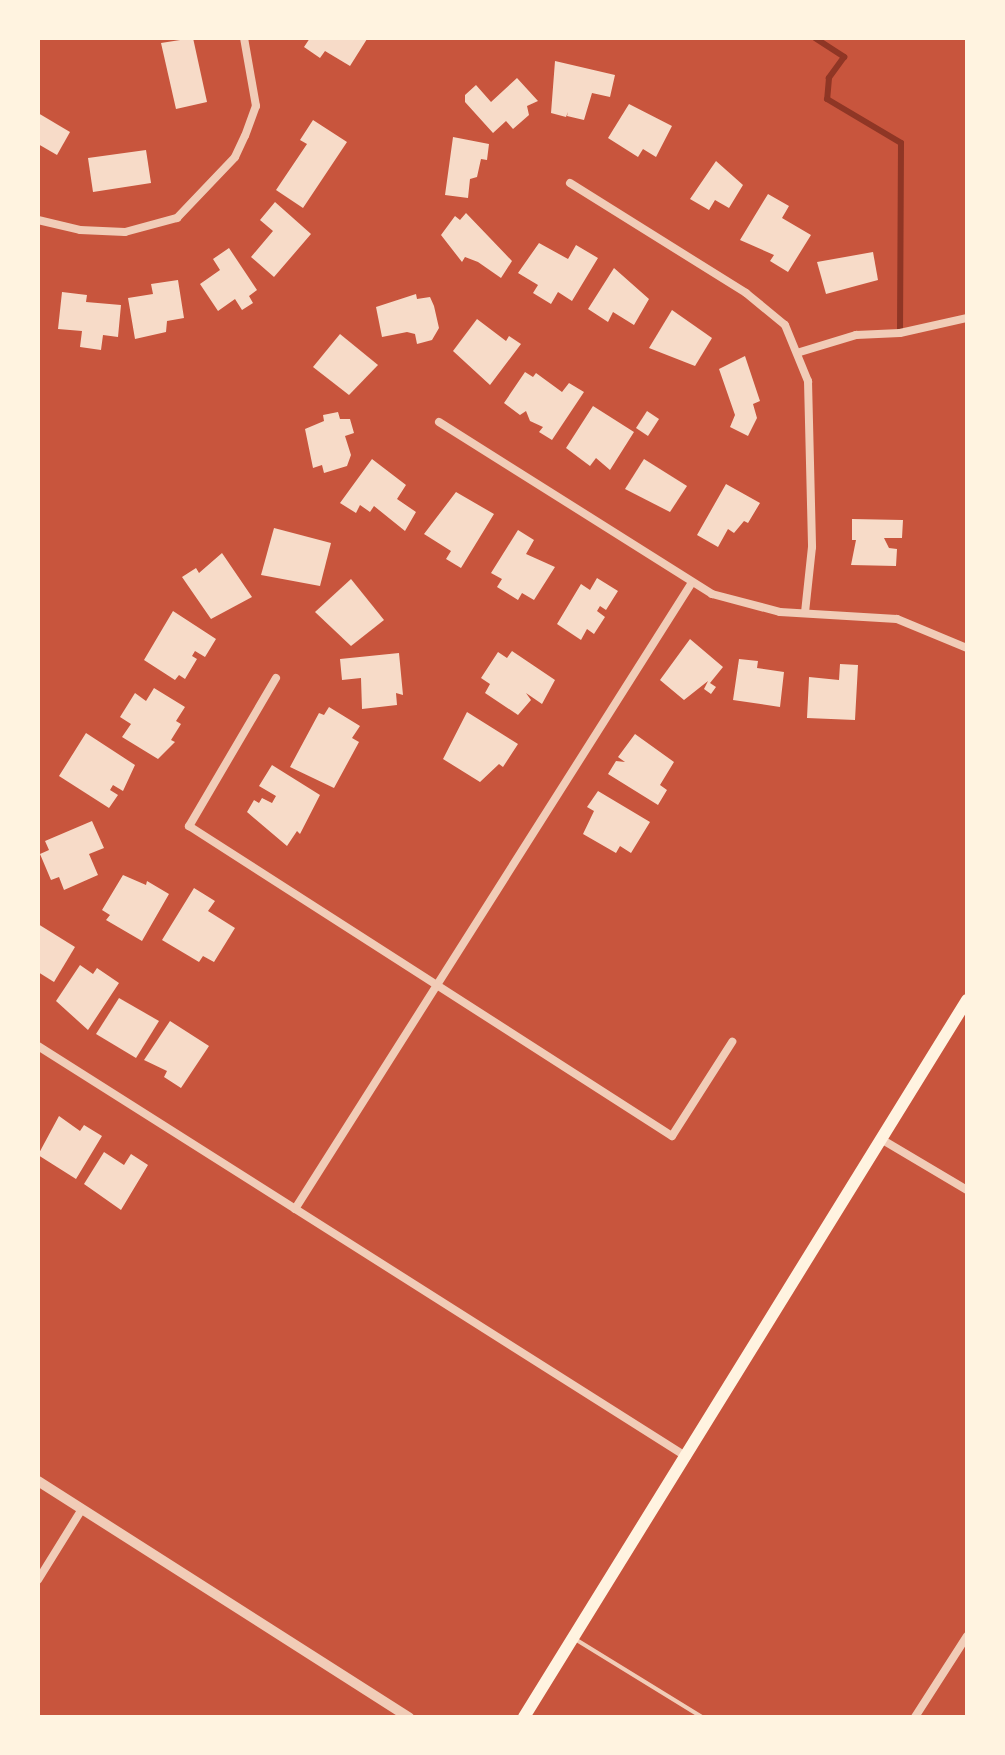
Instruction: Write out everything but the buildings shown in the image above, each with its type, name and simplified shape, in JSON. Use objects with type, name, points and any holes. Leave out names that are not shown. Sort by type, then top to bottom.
[{"type":"main road","points":[[524,1717],[967,1000]]},
{"type":"street","points":[[38,220],[80,230],[125,232],[177,218],[235,157],[245,136],[256,106],[244,38]]},
{"type":"street","points":[[570,183],[746,293],[785,325],[800,352],[808,381],[812,533],[805,613]]},
{"type":"street","points":[[800,352],[856,335],[900,333],[967,318]]},
{"type":"street","points":[[439,422],[691,584],[757,608],[916,623],[967,648]]},
{"type":"street","points":[[295,1209],[691,584]]},
{"type":"street","points":[[276,678],[189,826],[672,1136],[732,1042]]},
{"type":"street","points":[[38,1046],[687,1457]]},
{"type":"street","points":[[881,1139],[967,1190]]},
{"type":"street","points":[[38,1481],[409,1717]]},
{"type":"street","points":[[38,1580],[82,1509]]},
{"type":"street","points":[[915,1717],[967,1636]]},
{"type":"lane","points":[[573,1638],[702,1717]]},
{"type":"waterway","points":[[815,38],[844,57],[829,78],[827,99],[901,143],[900,333]]}]
